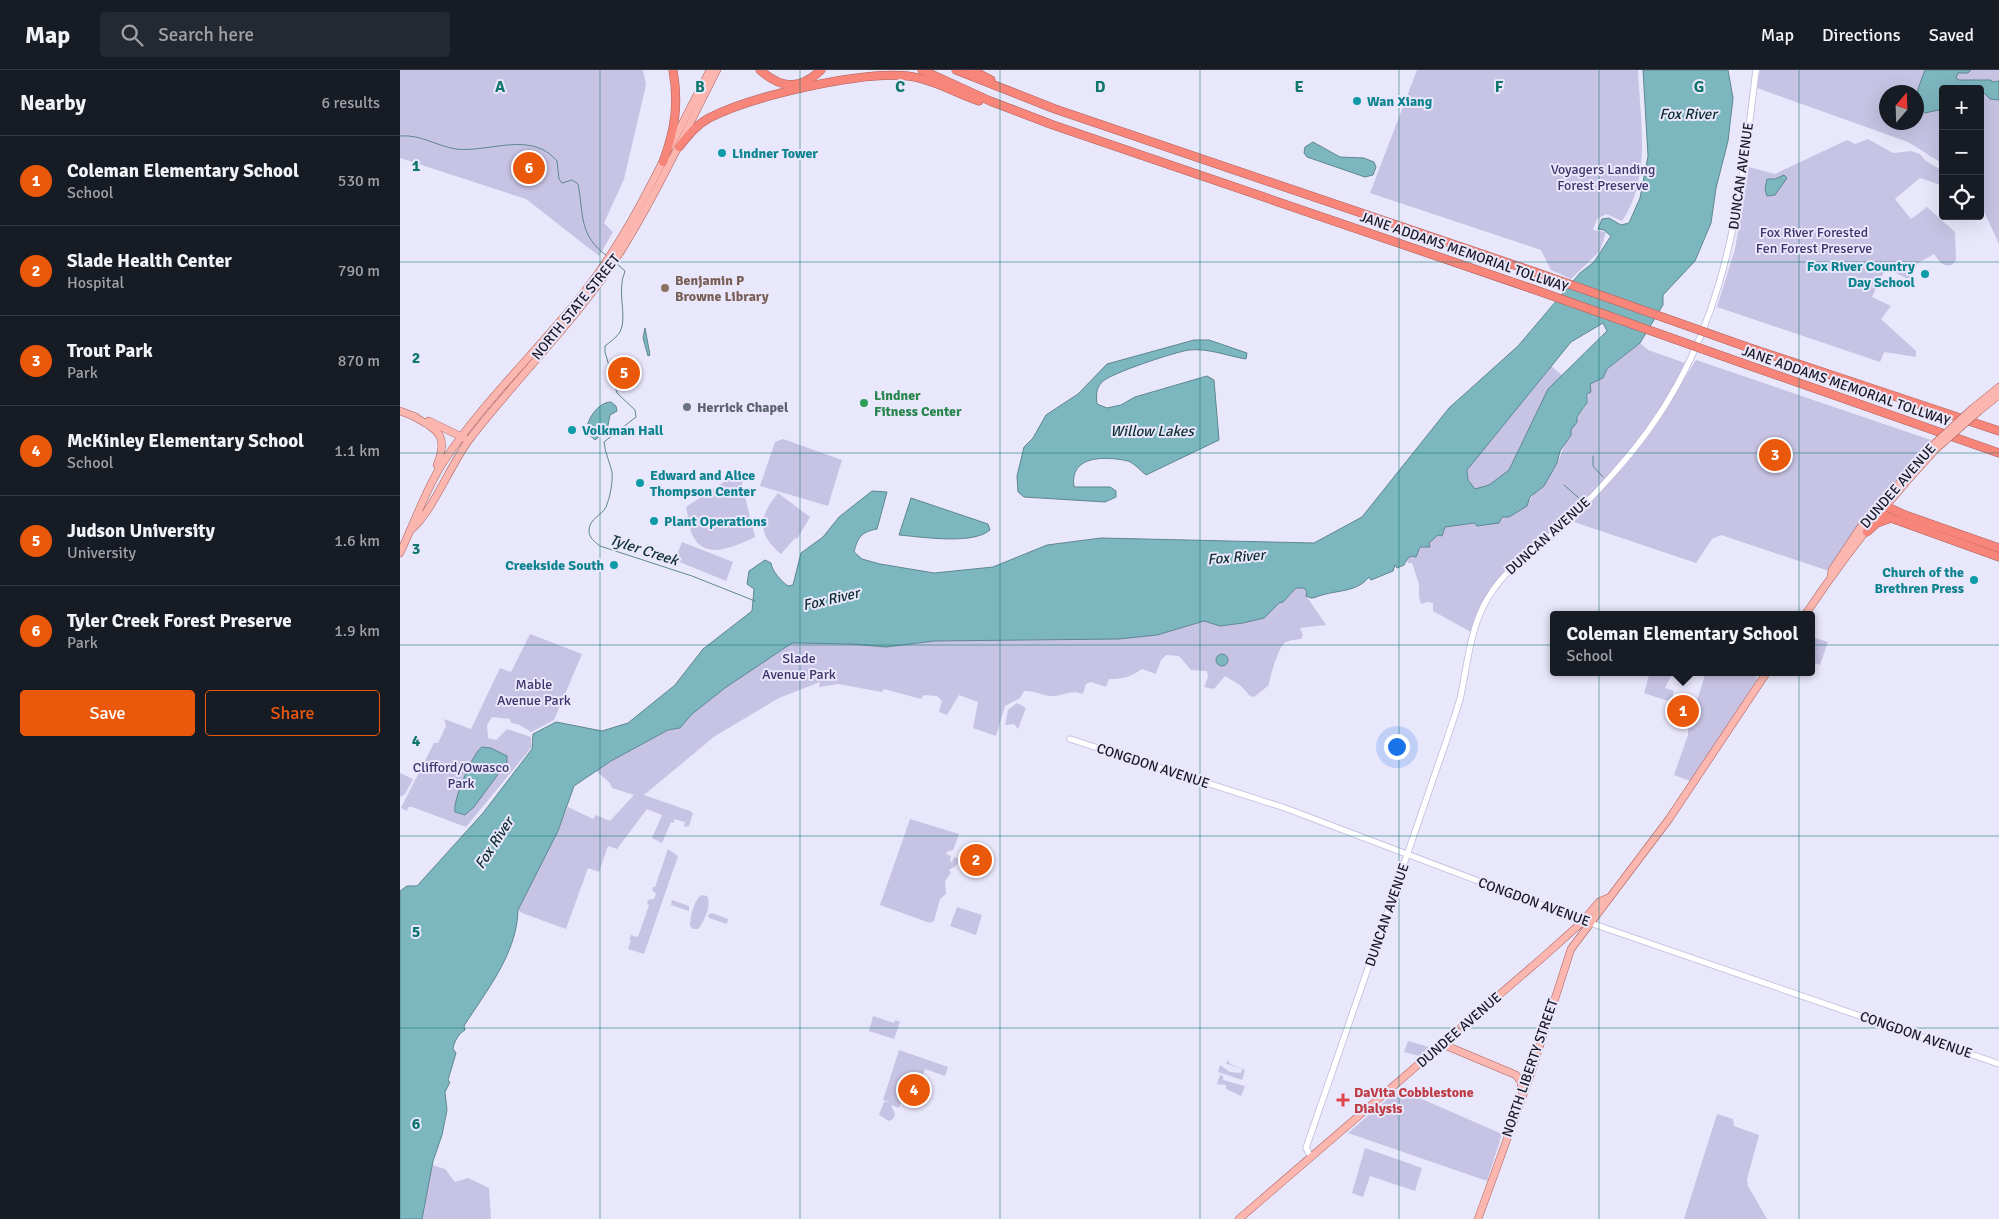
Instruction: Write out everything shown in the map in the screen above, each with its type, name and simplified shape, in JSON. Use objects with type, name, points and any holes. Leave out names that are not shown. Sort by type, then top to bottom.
[{"type":"highway","points":[[663,162],[673,136],[676,120],[673,70]]},
{"type":"highway","points":[[760,70],[779,84],[788,86],[807,80],[821,70]]},
{"type":"highway","name":"JANE ADDAMS MEMORIAL TOLLWAY","points":[[922,70],[990,101],[1053,125],[1530,288],[1999,453]]},
{"type":"highway","name":"JANE ADDAMS MEMORIAL TOLLWAY","points":[[956,70],[1010,92],[1535,272],[1747,347],[1999,431]]},
{"type":"highway","points":[[972,70],[1010,92]]},
{"type":"highway","points":[[678,147],[698,125],[725,112],[776,96],[818,86],[886,74],[911,77],[1016,115],[1053,125]]},
{"type":"highway","points":[[1881,508],[1891,518],[1999,557]]},
{"type":"highway","points":[[1881,508],[1999,548]]},
{"type":"highway","points":[[1867,532],[1877,523],[1891,518]]},
{"type":"main road","name":"NORTH STATE STREET","points":[[400,553],[431,482],[463,434],[612,258],[710,70]]},
{"type":"main road","name":"NORTH STATE STREET","points":[[412,529],[421,521],[452,465],[470,439],[514,383],[570,318],[612,258],[678,147],[717,70]]},
{"type":"main road","name":"DUNDEE AVENUE","points":[[1831,576],[1832,570],[1881,508],[1934,447],[1999,387]]},
{"type":"main road","name":"DUNDEE AVENUE","points":[[1976,409],[1999,395]]},
{"type":"main road","points":[[400,411],[463,434],[470,439]]},
{"type":"main road","points":[[413,416],[436,429],[443,441],[442,454],[431,482]]},
{"type":"main road","name":"DUNDEE AVENUE","points":[[1808,611],[1831,576],[1867,532],[1881,508]]},
{"type":"main road","name":"DUNDEE AVENUE","points":[[1592,923],[1606,899],[1669,819],[1764,676]]},
{"type":"main road","name":"DUNDEE AVENUE","points":[[1240,1219],[1606,899]]},
{"type":"main road","points":[[1571,949],[1583,920]]},
{"type":"main road","name":"NORTH LIBERTY STREET","points":[[1478,1219],[1522,1093],[1530,1076],[1533,1061],[1571,949],[1592,923]]},
{"type":"main road","points":[[1453,1034],[1455,1048]]},
{"type":"main road","points":[[1442,1044],[1513,1073],[1521,1081],[1522,1093]]},
{"type":"main road","points":[[1513,1073],[1526,1071],[1533,1061]]},
{"type":"street","name":"DUNCAN AVENUE","points":[[1311,1157],[1306,1150],[1307,1146],[1454,718],[1473,634],[1488,599],[1514,565],[1578,512],[1616,471],[1655,420],[1693,355],[1712,307],[1731,243],[1742,186],[1756,70]]},
{"type":"street","name":"CONGDON AVENUE","points":[[1070,739],[1256,798],[1583,920],[1999,1064]]},
{"type":"green space","points":[[400,70],[643,70],[646,85],[624,179],[604,223],[613,232],[599,256],[526,199],[400,158]]},
{"type":"green space","name":"Voyagers Landing Forest Preserve","points":[[1417,70],[1638,70],[1642,148],[1637,186],[1631,204],[1622,221],[1606,214],[1597,219],[1593,230],[1606,232],[1600,251],[1571,279],[1551,270],[1541,250],[1370,193]]},
{"type":"green space","points":[[1760,70],[1999,70],[1999,244],[1984,212],[1984,85],[1939,85],[1939,161],[1908,142],[1757,88]]},
{"type":"green space","name":"Fox River Forested Fen Forest Preserve","points":[[1868,139],[1893,153],[1911,151],[1920,154],[1926,161],[1939,169],[1939,185],[1920,178],[1895,199],[1911,219],[1927,207],[1939,218],[1939,220],[1942,220],[1955,232],[1956,260],[1952,265],[1946,265],[1941,263],[1934,254],[1918,263],[1910,280],[1886,268],[1872,297],[1891,306],[1881,319],[1916,351],[1916,357],[1884,352],[1880,362],[1717,307],[1735,249],[1749,167],[1775,174],[1847,140],[1855,144]]},
{"type":"green space","points":[[1640,343],[1648,350],[1685,363],[1659,409],[1612,472],[1557,528],[1508,568],[1493,588],[1471,632],[1433,611],[1433,603],[1421,604],[1419,584],[1412,563],[1408,563],[1406,559],[1438,535],[1442,536],[1445,527],[1466,525],[1492,519],[1527,506],[1532,496],[1557,463],[1571,435],[1574,422],[1587,404],[1590,384],[1603,378],[1607,369]]},
{"type":"green space","points":[[1696,360],[1931,440],[1877,503],[1829,571],[1721,535],[1712,539],[1696,563],[1574,522],[1647,438]]},
{"type":"green space","points":[[1551,366],[1562,375],[1548,389],[1509,470],[1489,485],[1475,489],[1468,480],[1467,470]]},
{"type":"green space","points":[[783,439],[842,460],[828,506],[760,486],[775,442]]},
{"type":"green space","points":[[741,469],[744,474],[742,485],[755,537],[721,549],[712,550],[704,548],[697,543],[692,534],[686,507],[727,480],[725,475]]},
{"type":"green space","points":[[778,493],[810,517],[797,539],[795,538],[781,554],[767,539],[763,524],[767,509]]},
{"type":"green space","points":[[682,542],[733,562],[726,581],[675,560]]},
{"type":"green space","name":"Slade Avenue Park","points":[[1296,588],[1304,588],[1308,592],[1307,597],[1326,625],[1300,628],[1303,635],[1301,639],[1283,644],[1276,659],[1269,685],[1254,697],[1250,696],[1240,685],[1225,676],[1214,689],[1204,687],[1208,677],[1207,671],[1191,670],[1179,656],[1166,655],[1161,660],[1156,674],[1142,669],[1126,677],[1109,679],[1106,687],[1091,682],[1086,684],[1083,694],[1071,692],[1052,696],[1024,691],[1020,698],[1005,706],[996,736],[973,728],[978,702],[959,695],[947,715],[939,712],[942,701],[937,696],[924,695],[921,699],[884,689],[882,692],[838,684],[819,687],[820,682],[779,698],[715,736],[644,795],[693,813],[689,826],[684,827],[685,822],[674,819],[674,823],[671,822],[662,843],[652,838],[662,815],[647,809],[617,849],[608,846],[599,872],[588,868],[566,929],[518,910],[568,807],[593,819],[596,815],[610,821],[634,795],[612,788],[610,783],[595,770],[668,730],[680,728],[692,714],[725,688],[792,643],[852,644],[886,647],[934,641],[1119,639],[1157,635],[1204,621],[1220,626],[1264,618]]},
{"type":"green space","name":"Clifford/Owasco Park","points":[[530,634],[582,654],[554,720],[531,732],[520,725],[511,723],[510,719],[492,717],[487,725],[488,738],[496,740],[507,729],[531,737],[531,748],[466,827],[412,807],[408,807],[407,811],[401,808],[434,743],[438,743],[446,726],[444,719],[471,729],[500,668],[511,672]]},
{"type":"green space","points":[[1815,638],[1828,642],[1820,665],[1815,663]]},
{"type":"green space","points":[[1649,676],[1671,676],[1665,688],[1674,691],[1671,702],[1644,693]]},
{"type":"green space","points":[[1705,676],[1756,676],[1757,680],[1690,781],[1674,775]]},
{"type":"green space","points":[[1017,703],[1026,708],[1018,729],[1014,724],[1005,725],[1008,710]]},
{"type":"green space","points":[[400,773],[413,779],[405,794],[400,797]]},
{"type":"green space","points":[[910,819],[959,834],[953,850],[946,854],[951,856],[950,861],[952,862],[954,857],[959,859],[956,866],[949,870],[951,873],[945,881],[946,894],[940,899],[934,921],[930,923],[880,905]]},
{"type":"green space","points":[[668,849],[678,856],[644,954],[628,949],[631,940],[629,939],[631,935],[638,937],[649,905],[647,903],[648,900],[654,899],[656,894],[652,890],[655,887]]},
{"type":"green space","points":[[701,895],[707,896],[708,909],[698,929],[693,929],[690,926],[692,913],[696,901]]},
{"type":"green space","points":[[672,900],[689,906],[689,911],[671,905]]},
{"type":"green space","points":[[957,907],[982,915],[976,935],[950,926]]},
{"type":"green space","points":[[712,913],[728,919],[727,924],[709,918],[708,915]]},
{"type":"green space","points":[[873,1016],[894,1023],[895,1020],[900,1022],[894,1039],[869,1031]]},
{"type":"green space","points":[[1408,1041],[1429,1047],[1419,1056],[1404,1052]]},
{"type":"green space","points":[[899,1050],[948,1067],[945,1076],[925,1069],[920,1085],[908,1081],[899,1108],[891,1105],[895,1114],[893,1119],[889,1121],[879,1115],[884,1102],[889,1102],[883,1100]]},
{"type":"green space","points":[[1228,1059],[1230,1064],[1245,1070],[1242,1080],[1218,1072],[1220,1065],[1230,1072],[1241,1073],[1242,1069],[1224,1063],[1227,1063]]},
{"type":"green space","points":[[1220,1075],[1223,1076],[1223,1080],[1245,1086],[1241,1096],[1226,1089],[1226,1085],[1217,1084]]},
{"type":"green space","points":[[1399,1089],[1502,1134],[1487,1181],[1348,1133]]},
{"type":"green space","points":[[1717,1114],[1733,1119],[1734,1126],[1759,1135],[1747,1179],[1748,1186],[1767,1219],[1684,1219]]},
{"type":"green space","points":[[1365,1148],[1422,1168],[1415,1191],[1370,1176],[1363,1197],[1352,1193]]},
{"type":"green space","points":[[432,1165],[445,1169],[455,1182],[468,1178],[489,1188],[491,1219],[422,1219]]},
{"type":"water","name":"Fox River","points":[[1643,70],[1728,70],[1733,98],[1728,141],[1716,188],[1711,223],[1695,261],[1663,295],[1663,305],[1640,343],[1607,369],[1603,378],[1590,384],[1591,392],[1587,394],[1587,403],[1577,417],[1577,422],[1571,430],[1571,435],[1560,451],[1557,463],[1544,486],[1530,497],[1527,506],[1509,517],[1502,517],[1499,523],[1477,526],[1474,523],[1445,527],[1442,536],[1438,535],[1429,543],[1430,547],[1420,547],[1416,557],[1411,556],[1404,565],[1397,568],[1395,565],[1393,571],[1371,580],[1369,577],[1353,588],[1314,598],[1306,596],[1307,592],[1304,588],[1296,588],[1264,618],[1243,623],[1220,626],[1204,621],[1157,635],[1119,639],[934,641],[886,647],[852,644],[792,643],[725,688],[692,714],[680,728],[668,730],[611,761],[574,786],[558,831],[518,910],[512,942],[506,957],[464,1026],[465,1030],[458,1036],[454,1044],[453,1049],[456,1053],[448,1080],[450,1082],[445,1092],[447,1110],[442,1135],[433,1161],[422,1219],[400,1219],[400,891],[407,886],[417,886],[483,813],[532,749],[533,734],[556,722],[602,731],[628,723],[675,685],[703,649],[752,611],[754,589],[747,584],[749,571],[765,560],[771,563],[775,572],[785,584],[788,586],[793,585],[801,553],[823,537],[839,517],[872,491],[887,492],[877,529],[861,536],[854,552],[862,559],[880,564],[934,573],[993,567],[1047,545],[1101,538],[1314,543],[1362,517],[1449,408],[1518,346],[1580,273],[1594,262],[1611,236],[1604,230],[1598,229],[1602,219],[1609,218],[1621,225],[1629,223],[1640,198],[1648,156]],"holes":[[[1603,323],[1607,331],[1548,389],[1509,470],[1489,485],[1475,489],[1468,480],[1467,470],[1571,342]]]},
{"type":"water","points":[[1925,70],[1971,70],[1968,73],[1958,73],[1956,78],[1959,80],[1999,81],[1999,100],[1990,99],[1984,93],[1984,85],[1939,85],[1939,110],[1925,113],[1924,85],[1919,85]]},
{"type":"water","points":[[1313,142],[1340,157],[1364,158],[1374,162],[1376,167],[1373,175],[1365,177],[1307,157],[1304,153],[1305,147]]},
{"type":"water","points":[[1784,175],[1787,178],[1775,195],[1767,196],[1765,189],[1767,179],[1775,179]]},
{"type":"water","points":[[645,328],[650,355],[648,356],[643,338]]},
{"type":"water","name":"Willow Lakes","points":[[1194,340],[1209,340],[1247,353],[1246,359],[1211,351],[1196,350],[1171,355],[1130,368],[1108,378],[1102,382],[1098,389],[1097,404],[1107,408],[1121,405],[1135,397],[1207,376],[1214,380],[1219,440],[1146,475],[1135,465],[1119,459],[1090,460],[1083,463],[1077,469],[1074,476],[1074,487],[1110,487],[1116,491],[1116,497],[1105,502],[1024,497],[1018,492],[1017,476],[1024,447],[1033,438],[1046,415],[1078,394],[1107,364]]},
{"type":"water","points":[[611,402],[616,406],[617,411],[610,415],[607,430],[595,440],[587,433],[590,418],[601,405]]},
{"type":"water","points":[[911,498],[988,524],[990,530],[982,535],[960,539],[899,535]]},
{"type":"water","points":[[1222,654],[1228,660],[1222,666],[1216,660]]},
{"type":"water","points":[[482,747],[491,748],[507,756],[507,762],[474,807],[465,815],[455,812],[457,798],[464,778]]},
{"type":"waterway","name":"Tyler Creek","points":[[400,136],[422,138],[456,149],[522,145],[535,147],[547,152],[557,161],[559,179],[562,183],[572,180],[578,184],[582,214],[587,232],[591,240],[607,256]]},
{"type":"waterway","name":"Tyler Creek","points":[[616,263],[625,271],[622,287],[623,319],[619,334],[605,346],[605,352],[617,393],[635,410],[636,417],[604,442],[612,472],[612,485],[606,507],[591,523],[590,536],[600,546],[692,576],[755,601]]},
{"type":"waterway","points":[[1593,456],[1593,466],[1603,477]]},
{"type":"waterway","points":[[1564,485],[1580,499],[1583,499]]},
{"type":"place","name":"Wan Xiang","points":[[1357,101]]},
{"type":"place","name":"Lindner Tower","points":[[722,153]]},
{"type":"place","name":"Tyler Creek Forest Preserve","points":[[529,168]]},
{"type":"place","name":"Fox River Country Day School","points":[[1925,274]]},
{"type":"place","name":"Benjamin P Browne Library","points":[[665,288]]},
{"type":"place","name":"Judson University","points":[[624,373]]},
{"type":"place","name":"Lindner Fitness Center","points":[[864,403]]},
{"type":"place","name":"Herrick Chapel","points":[[687,407]]},
{"type":"place","name":"Volkman Hall","points":[[572,430]]},
{"type":"place","name":"Trout Park","points":[[1775,455]]},
{"type":"place","name":"Edward and Alice Thompson Center","points":[[640,483]]},
{"type":"place","name":"Plant Operations","points":[[654,521]]},
{"type":"place","name":"Creekside South","points":[[614,565]]},
{"type":"place","name":"Church of the Brethren Press","points":[[1974,580]]},
{"type":"place","name":"Coleman Elementary School","points":[[1683,711]]},
{"type":"place","name":"Slade Health Center","points":[[976,860]]},
{"type":"place","name":"McKinley Elementary School","points":[[914,1090]]},
{"type":"place","name":"DaVita Cobblestone Dialysis","points":[[1343,1100]]},
{"type":"park label","name":"Mable Avenue Park","points":[[534,692]]}]
